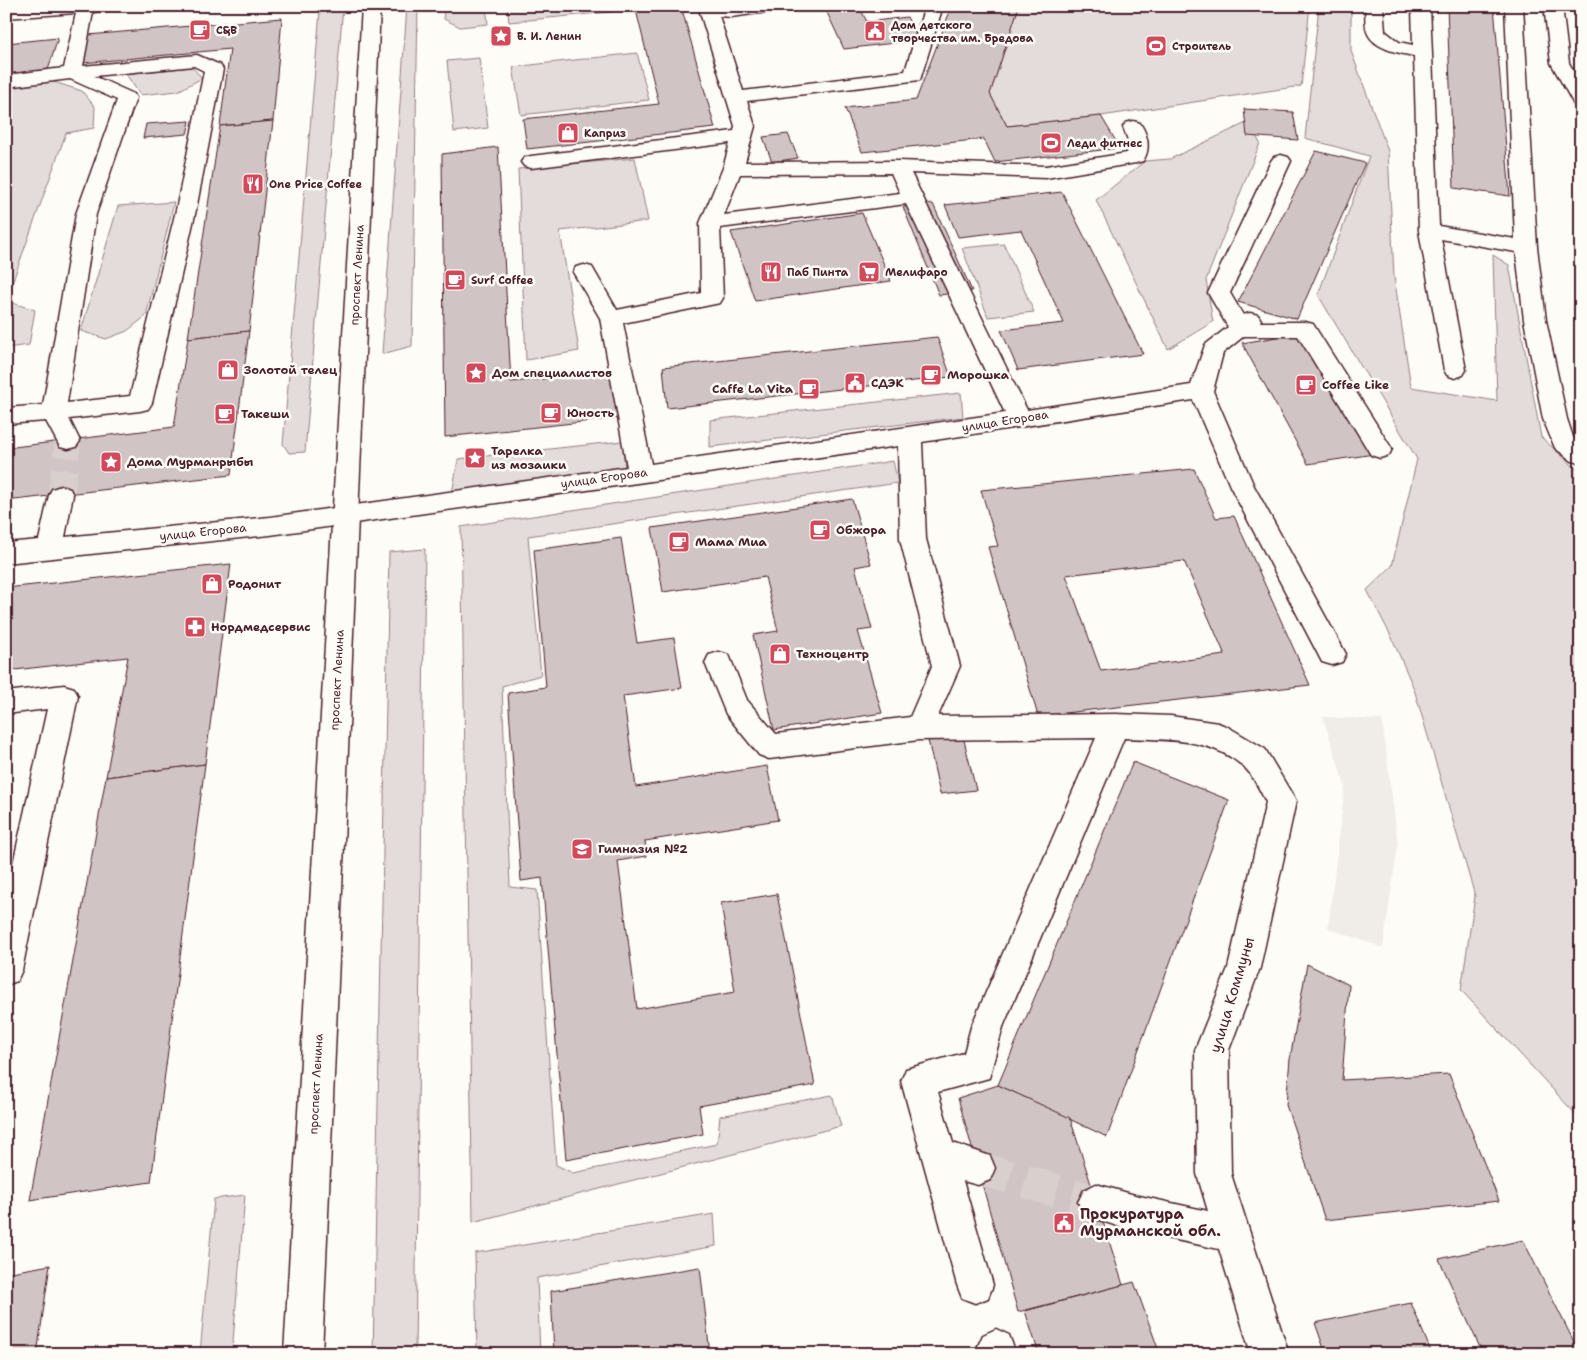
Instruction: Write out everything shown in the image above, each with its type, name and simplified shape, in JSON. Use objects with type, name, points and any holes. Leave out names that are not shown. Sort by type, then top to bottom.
[{"type":"street","name":"проспект Ленина","points":[[303,1354],[371,6]]},
{"type":"street","points":[[736,97],[913,76],[934,6]]},
{"type":"street","points":[[1374,6],[1376,33],[1393,46],[1423,52]]},
{"type":"street","points":[[1421,6],[1429,231],[1455,370]]},
{"type":"street","points":[[1514,6],[1526,247],[1536,320],[1555,419],[1564,442],[1581,455]]},
{"type":"street","points":[[1553,6],[1560,63],[1581,101]]},
{"type":"street","points":[[6,13],[93,7],[72,73]]},
{"type":"street","points":[[611,318],[712,298],[710,223],[733,168],[745,126],[708,8],[731,12],[784,9]]},
{"type":"street","points":[[6,81],[197,60],[214,70],[186,210],[140,403],[6,416]]},
{"type":"street","points":[[68,441],[54,412],[86,214],[127,98],[72,73]]},
{"type":"street","points":[[733,168],[898,167],[1046,172],[1136,157],[1139,143],[1133,126]]},
{"type":"street","points":[[531,162],[742,136]]},
{"type":"street","points":[[1245,324],[1220,293],[1281,160]]},
{"type":"street","points":[[898,167],[1020,419]]},
{"type":"street","points":[[710,223],[913,197]]},
{"type":"street","points":[[1429,231],[1526,247]]},
{"type":"street","points":[[584,272],[611,318],[640,472]]},
{"type":"street","points":[[1332,654],[1242,486],[1201,392],[1213,350],[1245,324],[1304,329],[1380,449]]},
{"type":"street","name":"улица Егорова","points":[[6,553],[270,526],[640,472],[910,436],[1201,392]]},
{"type":"street","points":[[910,436],[913,539],[946,666],[919,728]]},
{"type":"street","points":[[50,548],[61,494]]},
{"type":"street","points":[[719,663],[736,706],[769,747],[919,728],[1115,726],[987,1027],[976,1066],[918,1082],[975,1285]]},
{"type":"street","points":[[6,703],[64,696],[6,970]]},
{"type":"street","name":"улица Коммуны","points":[[1115,726],[1171,728],[1218,735],[1255,758],[1280,801],[1244,968],[1212,1050],[1214,1174],[1270,1354]]},
{"type":"street","points":[[940,1157],[978,1168]]},
{"type":"street","points":[[1096,1202],[1135,1213],[1232,1234]]},
{"type":"shaded area","points":[[326,6],[343,6],[305,452],[289,453],[283,444],[320,11]]},
{"type":"shaded area","points":[[407,6],[418,6],[412,346],[382,354]]},
{"type":"shaded area","points":[[443,6],[486,6],[488,24],[460,27],[444,19]]},
{"type":"shaded area","points":[[507,6],[618,6],[619,11],[509,22]]},
{"type":"shaded area","name":"Строитель","points":[[1019,6],[1310,6],[1301,86],[1101,116],[1007,126],[990,94]]},
{"type":"shaded area","points":[[1319,6],[1351,6],[1351,51],[1388,151],[1394,276],[1411,387],[1497,401],[1493,255],[1509,265],[1541,437],[1581,473],[1581,1120],[1461,990],[1475,896],[1414,689],[1392,638],[1367,590],[1392,566],[1417,459],[1318,295],[1369,156],[1305,138]]},
{"type":"shaded area","points":[[637,53],[649,100],[521,115],[513,67]]},
{"type":"shaded area","points":[[479,58],[488,128],[454,132],[447,61]]},
{"type":"shaded area","points":[[192,67],[202,78],[178,91],[140,95],[126,74]]},
{"type":"shaded area","points":[[51,81],[82,91],[95,107],[94,128],[66,133],[6,300],[6,89]]},
{"type":"shaded area","points":[[1248,122],[1260,143],[1206,280],[1213,322],[1168,349],[1096,200],[1145,161],[1170,159]]},
{"type":"shaded area","points":[[635,158],[648,221],[560,231],[579,351],[526,360],[518,169]]},
{"type":"shaded area","points":[[174,202],[146,316],[127,331],[106,339],[81,331],[118,206]]},
{"type":"shaded area","points":[[1004,244],[1034,312],[988,317],[962,248]]},
{"type":"shaded area","points":[[6,301],[35,310],[29,345],[6,348]]},
{"type":"shaded area","points":[[961,393],[963,417],[710,447],[710,420]]},
{"type":"shaded area","points":[[623,441],[625,472],[452,494],[458,459]]},
{"type":"shaded area","points":[[893,461],[898,483],[528,536],[541,675],[502,686],[510,887],[537,890],[556,1165],[573,1173],[717,1144],[720,1116],[832,1095],[841,1126],[473,1222],[461,527]]},
{"type":"shaded area","points":[[425,549],[415,1354],[373,1354],[389,552]]},
{"type":"shaded area","points":[[1323,717],[1382,720],[1398,844],[1383,948],[1328,928],[1345,786]]},
{"type":"shaded area","points":[[245,1195],[232,1354],[200,1354],[214,1199]]},
{"type":"shaded area","points":[[714,1214],[716,1246],[537,1278],[540,1354],[477,1354],[475,1253]]},
{"type":"building","points":[[635,6],[681,6],[715,128],[527,149],[523,119],[659,104]]},
{"type":"building","name":"Дом детского творчества им. Бредова","points":[[824,6],[859,6],[867,22],[907,17],[919,40],[844,49]]},
{"type":"building","points":[[952,6],[1019,6],[990,94],[1007,126],[1101,116],[1120,148],[995,162],[984,139],[862,152],[845,108],[916,100]]},
{"type":"building","points":[[1447,6],[1494,6],[1510,196],[1454,188]]},
{"type":"building","points":[[282,18],[273,121],[220,126],[230,49],[82,63],[88,35]]},
{"type":"building","points":[[58,38],[48,70],[6,74],[6,43]]},
{"type":"building","points":[[1244,109],[1293,112],[1298,140],[1247,136]]},
{"type":"building","points":[[190,121],[187,134],[143,138],[146,124]]},
{"type":"building","points":[[273,121],[249,331],[188,338],[220,126]]},
{"type":"building","points":[[788,134],[798,158],[772,162],[763,137]]},
{"type":"building","points":[[498,147],[511,382],[613,373],[619,418],[445,437],[442,154]]},
{"type":"building","points":[[1316,151],[1365,163],[1297,319],[1238,302]]},
{"type":"building","points":[[1062,192],[1143,354],[1018,370],[1001,330],[1064,323],[1021,230],[958,237],[945,205]]},
{"type":"building","points":[[933,204],[972,291],[939,295],[903,207]]},
{"type":"building","points":[[862,213],[891,281],[755,301],[731,232]]},
{"type":"building","points":[[249,331],[231,475],[6,501],[6,448],[174,427],[188,338]]},
{"type":"building","points":[[1300,333],[1374,454],[1308,464],[1242,343]]},
{"type":"building","points":[[937,337],[951,377],[667,408],[663,367]]},
{"type":"building","points":[[1194,469],[1216,518],[1234,516],[1310,685],[1038,716],[988,547],[998,546],[981,490]],"holes":[[[1184,561],[1225,655],[1101,671],[1066,575]]]},
{"type":"building","points":[[852,499],[871,564],[855,567],[872,629],[858,631],[882,713],[774,730],[753,635],[778,631],[765,577],[663,592],[652,528]]},
{"type":"building","name":"Гимназия №2","points":[[621,538],[637,643],[674,638],[682,688],[623,696],[636,787],[767,766],[778,820],[645,841],[647,856],[618,861],[637,1009],[735,992],[721,903],[777,894],[815,1085],[699,1106],[703,1134],[566,1160],[542,878],[521,881],[508,693],[546,687],[534,550]]},
{"type":"building","points":[[231,564],[205,764],[106,777],[128,657],[6,671],[6,588]]},
{"type":"building","points":[[963,736],[976,790],[940,794],[928,740]]},
{"type":"building","points":[[1133,762],[1229,800],[1107,1137],[998,1085]]},
{"type":"building","points":[[205,764],[151,1182],[30,1200],[106,777]]},
{"type":"building","points":[[1307,964],[1349,985],[1342,1080],[1449,1074],[1499,1201],[1325,1220],[1286,1105],[1290,1059]]},
{"type":"building","points":[[998,1085],[1070,1118],[1123,1285],[1018,1312],[958,1098]]},
{"type":"building","points":[[1523,1240],[1580,1354],[1483,1354],[1439,1259]]},
{"type":"building","points":[[50,1265],[37,1354],[6,1354],[6,1273]]},
{"type":"building","points":[[700,1267],[710,1354],[554,1354],[551,1291]]},
{"type":"building","points":[[1134,1282],[1160,1354],[1039,1354],[1025,1311]]},
{"type":"building","points":[[1411,1303],[1432,1354],[1326,1354],[1315,1323]]},
{"type":"tunnel","points":[[61,495],[68,441]]},
{"type":"tunnel","points":[[978,1168],[1096,1202]]},
{"type":"place","name":"C&B","points":[[200,30]]},
{"type":"place","name":"Дом детского творчества им. Бредова","points":[[875,31]]},
{"type":"place","name":"В. И. Ленин","points":[[501,36]]},
{"type":"place","name":"Строитель","points":[[1156,46]]},
{"type":"place","name":"Каприз","points":[[568,133]]},
{"type":"place","name":"Леди фитнес","points":[[1051,143]]},
{"type":"place","name":"One Price Coffee","points":[[253,184]]},
{"type":"place","name":"Паб Пинта","points":[[771,272]]},
{"type":"place","name":"Мелифаро","points":[[869,272]]},
{"type":"place","name":"Surf Coffee","points":[[455,280]]},
{"type":"place","name":"Золотой телец","points":[[228,370]]},
{"type":"place","name":"Дом специалистов","points":[[476,373]]},
{"type":"place","name":"Морошка","points":[[931,375]]},
{"type":"place","name":"СДЭК","points":[[855,383]]},
{"type":"place","name":"Coffee Like","points":[[1306,385]]},
{"type":"place","name":"Caffe La Vita","points":[[809,389]]},
{"type":"place","name":"Юность","points":[[551,413]]},
{"type":"place","name":"Taкеши","points":[[225,414]]},
{"type":"place","name":"Тарелка из мозаики","points":[[475,458]]},
{"type":"place","name":"Дома Мурманрыбы","points":[[111,462]]},
{"type":"place","name":"Обжора","points":[[820,530]]},
{"type":"place","name":"Мама Миа","points":[[679,542]]},
{"type":"place","name":"Родонит","points":[[212,584]]},
{"type":"place","name":"Нордмедсервис","points":[[195,627]]},
{"type":"place","name":"Техноцентр","points":[[780,654]]},
{"type":"place","name":"Гимназия №2","points":[[582,849]]},
{"type":"place","name":"Прокуратура Мурманской обл.","points":[[1064,1223]]}]
